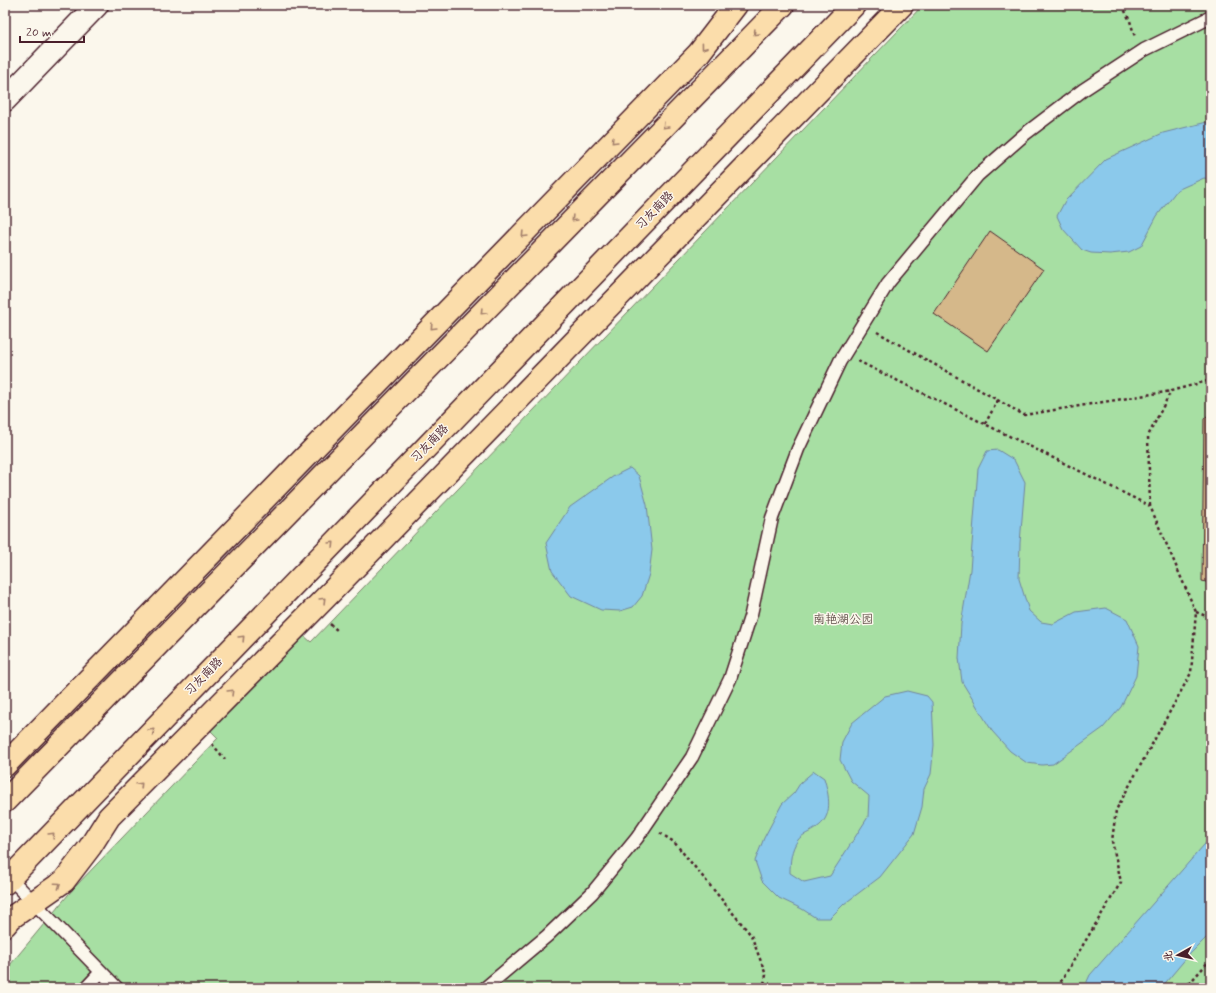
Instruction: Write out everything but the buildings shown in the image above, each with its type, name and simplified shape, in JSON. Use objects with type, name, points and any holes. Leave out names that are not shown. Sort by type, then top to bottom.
[{"type":"main road","points":[[5,765],[699,53],[736,5]]},
{"type":"main road","points":[[5,802],[783,5]]},
{"type":"main road","name":"习友南路","points":[[7,881],[854,5]]},
{"type":"main road","points":[[5,925],[11,918],[64,881],[90,847],[109,817],[353,569],[902,5]]},
{"type":"street","points":[[5,100],[97,5]]},
{"type":"lane","points":[[484,988],[546,936],[592,893],[638,838],[692,757],[730,679],[751,614],[772,518],[798,449],[844,354],[888,283],[978,175],[1025,134],[1083,90],[1140,53],[1211,17]]},
{"type":"lane","points":[[7,881],[33,903],[117,988]]},
{"type":"lane","points":[[86,988],[101,972]]},
{"type":"path","points":[[1122,5],[1130,22],[1140,53]]},
{"type":"path","points":[[863,324],[1024,415],[1171,390],[1211,380]]},
{"type":"path","points":[[844,354],[1150,506]]},
{"type":"path","points":[[1057,988],[1121,882],[1112,841],[1116,810],[1191,673],[1196,612],[1150,506],[1148,436],[1171,390]]},
{"type":"path","points":[[985,424],[998,400]]},
{"type":"path","points":[[1196,612],[1211,618]]},
{"type":"path","points":[[647,824],[674,842],[751,935],[766,975],[763,988]]},
{"type":"path","points":[[1184,988],[1211,959]]},
{"type":"green space","name":"南艳湖公园","points":[[923,5],[1211,5],[1211,988],[5,988],[5,971],[73,889],[218,738],[209,729],[302,634],[311,642]]},
{"type":"water","points":[[1211,121],[1211,179],[1204,178],[1177,190],[1157,216],[1141,246],[1129,252],[1110,254],[1091,253],[1082,250],[1063,229],[1057,216],[1065,201],[1106,159],[1163,133]]},
{"type":"water","points":[[998,450],[1014,460],[1025,482],[1020,543],[1019,579],[1029,611],[1041,622],[1053,624],[1076,612],[1106,608],[1127,619],[1139,646],[1136,676],[1121,707],[1103,728],[1053,764],[1042,765],[1027,763],[1010,751],[992,731],[962,682],[959,658],[961,624],[970,570],[978,469],[987,451]]},
{"type":"water","points":[[630,468],[639,476],[647,505],[652,550],[649,574],[642,596],[633,607],[620,611],[601,610],[571,596],[552,571],[546,543],[570,507],[614,476]]},
{"type":"water","points":[[907,691],[927,696],[932,702],[934,745],[931,774],[924,789],[922,807],[914,834],[880,877],[844,904],[830,918],[816,918],[802,909],[779,898],[762,881],[755,861],[764,838],[782,804],[794,793],[801,782],[814,771],[824,778],[829,805],[828,812],[822,823],[799,838],[791,856],[790,873],[804,882],[830,876],[868,817],[869,796],[851,781],[840,760],[842,742],[852,723],[885,696]]},
{"type":"water","points":[[1211,837],[1211,933],[1188,956],[1161,988],[1084,988],[1090,975]]}]
